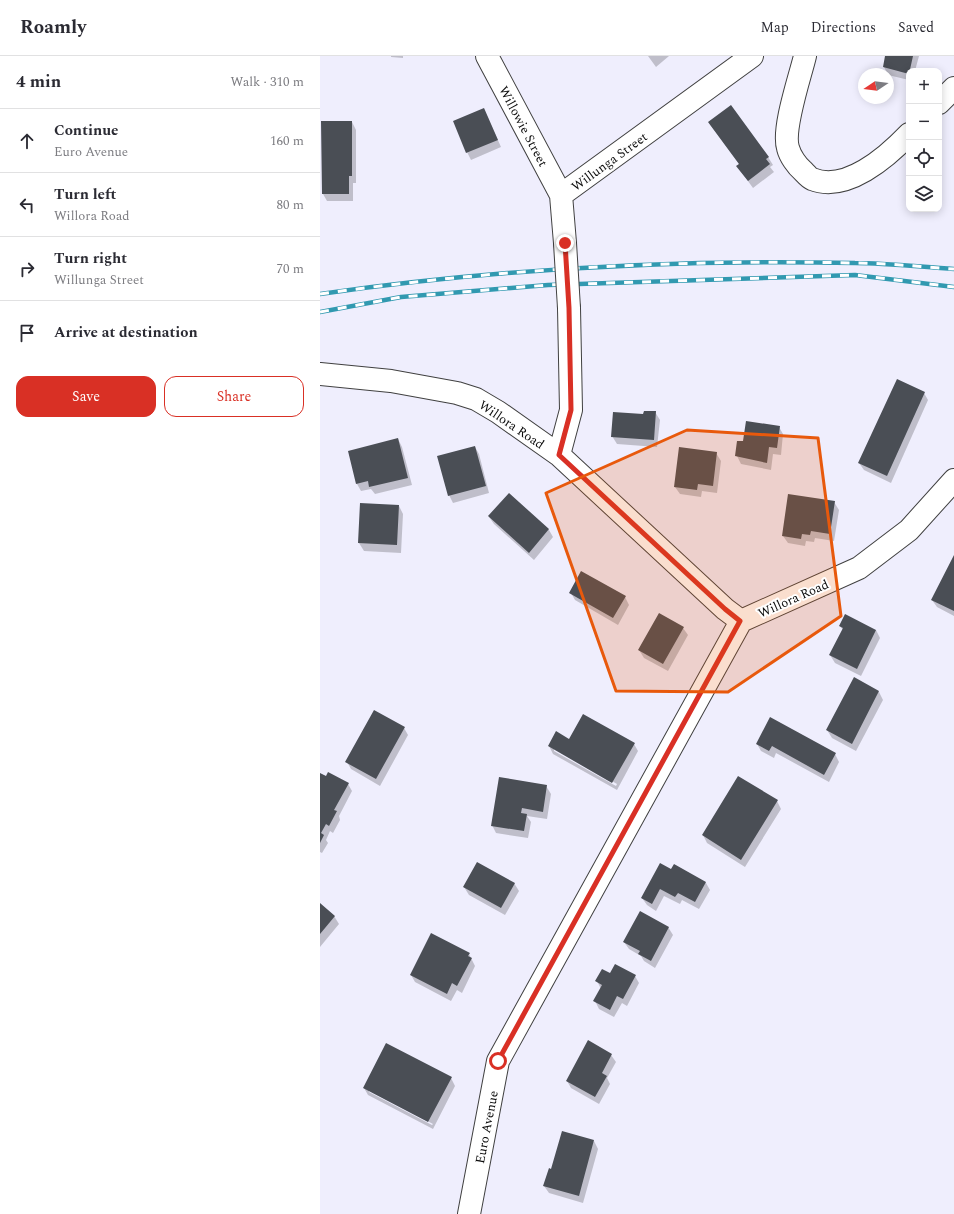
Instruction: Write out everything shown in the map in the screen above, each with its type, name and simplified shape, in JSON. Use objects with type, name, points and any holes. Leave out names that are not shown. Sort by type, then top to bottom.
[{"type":"street","name":"Willowie Street","points":[[487,56],[561,195]]},
{"type":"street","name":"Willunga Street","points":[[559,455],[571,410],[569,308],[561,195],[752,56]]},
{"type":"street","points":[[805,56],[787,129],[787,148],[798,167],[811,179],[831,182],[853,178],[893,150],[906,137]]},
{"type":"street","points":[[942,100],[954,88]]},
{"type":"street","name":"Willora Road","points":[[320,374],[391,381],[457,393],[476,399],[498,412],[559,455],[725,609],[740,621],[859,568],[909,530],[954,480]]},
{"type":"street","name":"Euro Avenue","points":[[469,1214],[498,1061],[740,621]]},
{"type":"highlighted area","points":[[687,430],[818,438],[841,616],[728,692],[616,691],[546,493]]},
{"type":"building","points":[[885,56],[913,56],[910,68],[906,68],[906,73],[894,70],[894,68],[883,67]]},
{"type":"building","points":[[731,105],[769,157],[766,159],[770,164],[748,181],[736,166],[739,164],[708,122]]},
{"type":"building","points":[[484,108],[498,140],[466,153],[453,121]]},
{"type":"building","points":[[321,121],[352,121],[352,176],[349,176],[349,194],[322,194]]},
{"type":"building","points":[[897,379],[925,392],[887,476],[858,463]]},
{"type":"building","points":[[644,411],[656,411],[654,440],[611,437],[613,412],[643,414]]},
{"type":"building","points":[[746,421],[780,426],[777,448],[769,447],[767,463],[735,456],[737,441],[743,441]]},
{"type":"building","points":[[398,438],[408,478],[369,487],[368,481],[356,484],[348,451]]},
{"type":"building","points":[[475,446],[486,486],[448,496],[437,456]]},
{"type":"building","points":[[679,447],[717,452],[713,486],[698,484],[697,490],[674,487]]},
{"type":"building","points":[[509,493],[549,529],[529,553],[488,516]]},
{"type":"building","points":[[788,494],[835,501],[830,534],[811,531],[810,535],[802,534],[801,539],[782,536]]},
{"type":"building","points":[[360,503],[399,505],[397,545],[358,543]]},
{"type":"building","points":[[954,555],[954,611],[931,600]]},
{"type":"building","points":[[581,571],[626,596],[613,618],[569,593]]},
{"type":"building","points":[[659,613],[684,627],[663,664],[638,650]]},
{"type":"building","points":[[845,614],[876,630],[857,669],[829,655],[843,628],[839,626]]},
{"type":"building","points":[[854,677],[879,691],[852,744],[826,730]]},
{"type":"building","points":[[374,710],[405,727],[376,779],[345,762]]},
{"type":"building","points":[[583,714],[635,743],[612,783],[548,746],[556,731],[569,739]]},
{"type":"building","points":[[770,717],[836,753],[824,775],[772,746],[769,751],[756,744]]},
{"type":"building","points":[[328,772],[349,783],[334,810],[337,811],[329,826],[326,824],[321,833],[324,835],[320,843],[320,773],[326,776]]},
{"type":"building","points":[[738,776],[778,800],[741,860],[702,835]]},
{"type":"building","points":[[499,777],[547,785],[543,812],[522,808],[521,813],[527,814],[524,831],[491,826]]},
{"type":"building","points":[[477,862],[515,883],[501,908],[463,887]]},
{"type":"building","points":[[660,863],[671,869],[674,864],[706,882],[695,902],[678,893],[675,897],[660,889],[652,904],[641,898]]},
{"type":"building","points":[[320,903],[335,916],[320,934]]},
{"type":"building","points":[[640,911],[669,927],[651,961],[638,954],[640,951],[623,942]]},
{"type":"building","points":[[431,933],[470,953],[468,956],[472,958],[457,986],[452,983],[447,994],[410,975]]},
{"type":"building","points":[[615,964],[636,975],[623,999],[617,996],[610,1010],[593,1001],[602,985],[595,981],[602,969],[610,973]]},
{"type":"building","points":[[588,1040],[612,1054],[602,1073],[607,1076],[595,1097],[566,1081]]},
{"type":"building","points":[[386,1043],[452,1077],[428,1122],[363,1088]]},
{"type":"building","points":[[562,1131],[594,1140],[579,1196],[543,1186],[549,1168],[551,1169]]},
{"type":"railway","points":[[320,294],[453,278],[520,272],[654,264],[788,262],[867,263],[954,269]]},
{"type":"railway","points":[[320,312],[401,297],[548,285],[855,275],[954,287]]},
{"type":"route","points":[[498,1061],[740,621],[725,609],[559,455],[571,410],[569,308],[565,243]]}]
